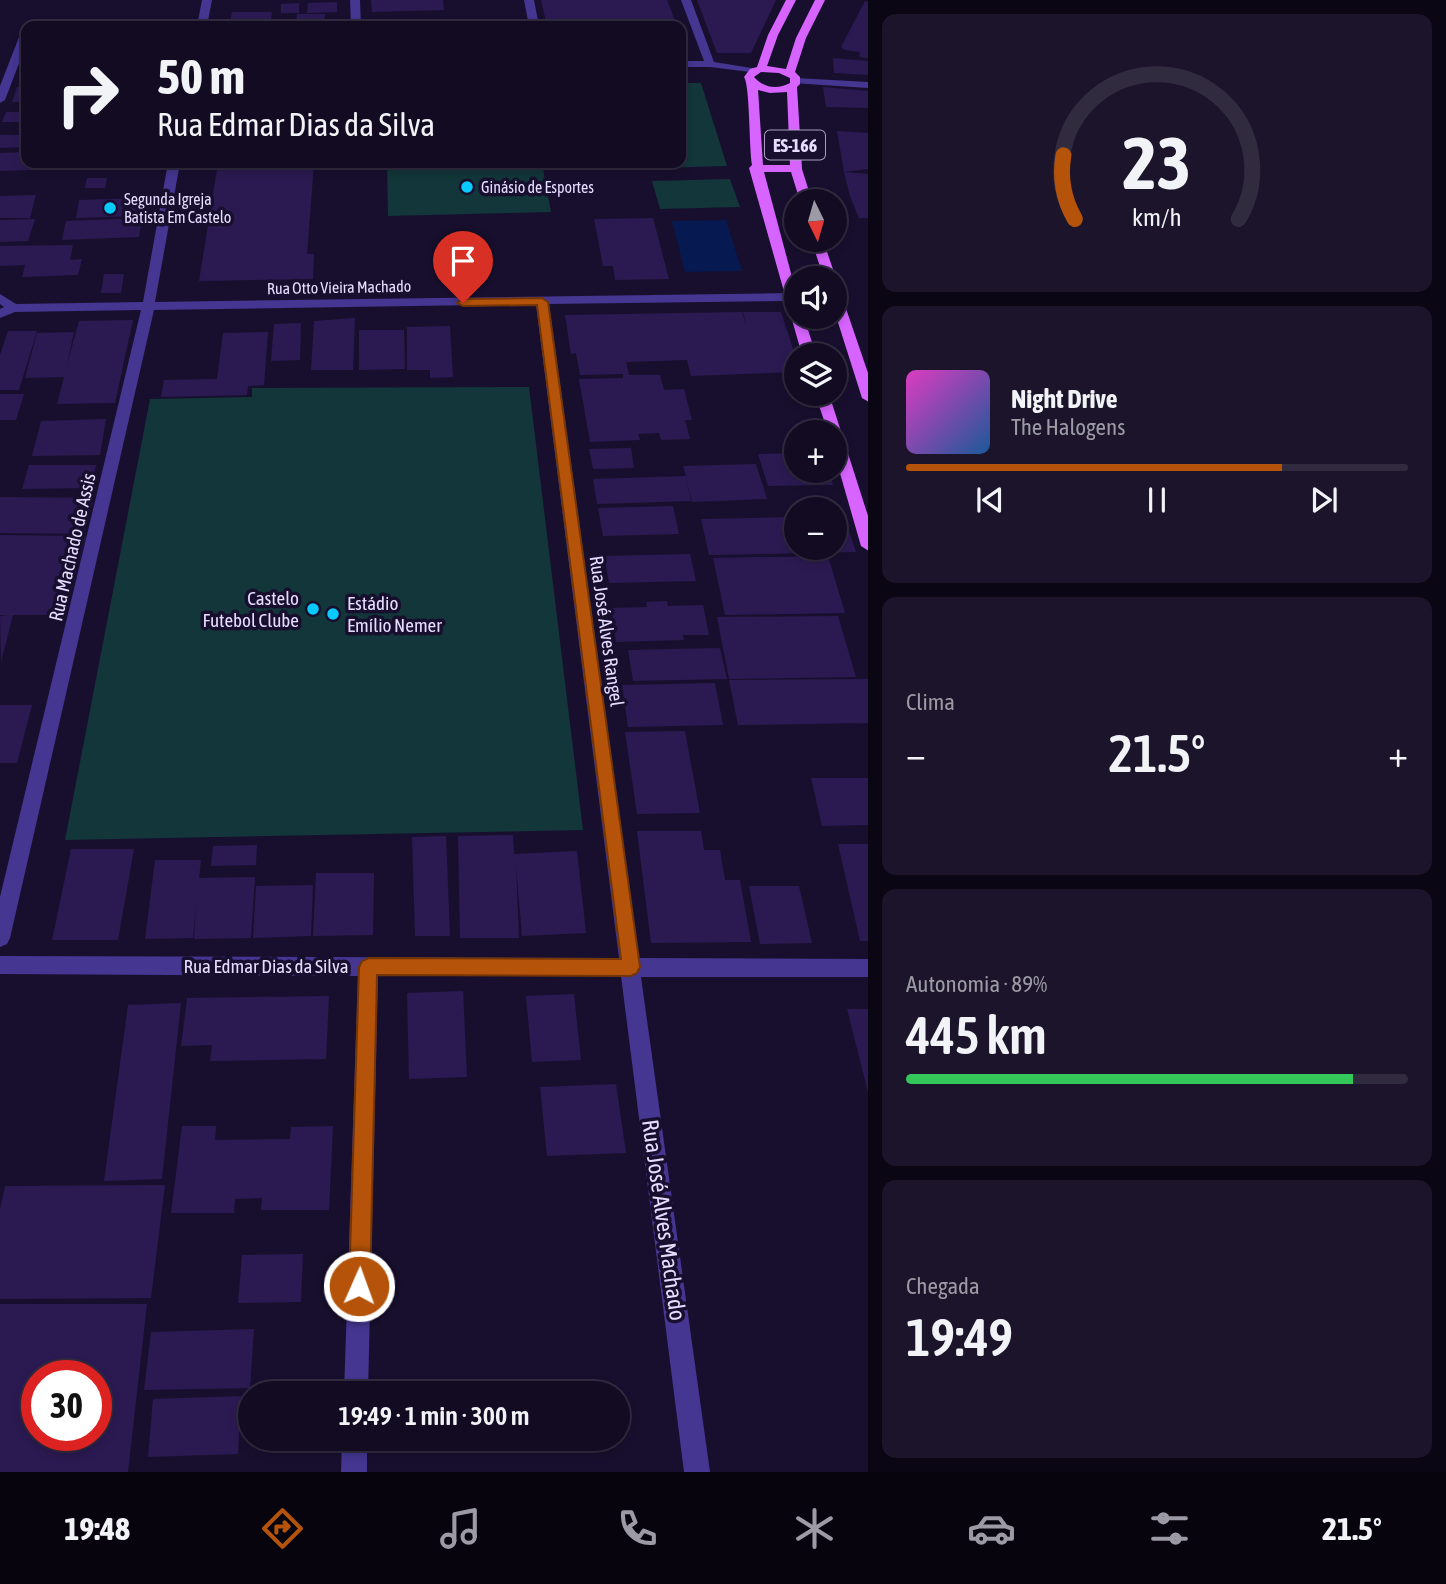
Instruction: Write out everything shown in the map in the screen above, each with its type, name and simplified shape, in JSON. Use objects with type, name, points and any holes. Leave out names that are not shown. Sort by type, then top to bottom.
[{"type":"main road","name":"ES-166","points":[[784,272],[755,168],[751,106],[756,75],[791,0]]},
{"type":"main road","name":"ES-166","points":[[802,189],[796,169],[793,81],[801,38],[820,0]]},
{"type":"main road","points":[[756,75],[776,69],[793,81]]},
{"type":"main road","points":[[756,75],[772,90],[793,81]]},
{"type":"main road","points":[[755,168],[796,169]]},
{"type":"main road","points":[[847,325],[862,363],[868,393]]},
{"type":"main road","points":[[847,473],[868,543]]},
{"type":"street","points":[[203,21],[207,0]]},
{"type":"street","points":[[355,0],[356,21]]},
{"type":"street","points":[[529,0],[533,21]]},
{"type":"street","points":[[686,0],[709,64]]},
{"type":"street","points":[[0,100],[6,73],[21,42]]},
{"type":"street","points":[[686,64],[709,64],[756,75]]},
{"type":"street","points":[[793,81],[868,85]]},
{"type":"street","name":"Rua Machado de Assis","points":[[0,938],[148,308],[173,168]]},
{"type":"street","name":"Rua Otto Vieira Machado","points":[[6,311],[784,297]]},
{"type":"street","points":[[0,298],[6,311]]},
{"type":"street","name":"Rua José Alves Rangel","points":[[542,302],[631,967]]},
{"type":"street","name":"Rua Edmar Dias da Silva","points":[[0,965],[868,968]]},
{"type":"street","points":[[356,1381],[369,967]]},
{"type":"street","name":"Rua José Alves Machado","points":[[631,967],[698,1472]]},
{"type":"street","points":[[354,1472],[355,1451]]},
{"type":"green space","points":[[686,83],[701,83],[727,166],[686,167]]},
{"type":"green space","name":"Ginásio de Esportes","points":[[387,168],[543,168],[551,212],[388,216]]},
{"type":"green space","points":[[730,179],[740,207],[660,209],[652,181]]},
{"type":"green space","name":"Castelo Futebol Clube","points":[[529,387],[583,830],[65,840],[150,399],[252,397],[252,388]]},
{"type":"shaded area","points":[[726,220],[742,271],[685,272],[672,221]]},
{"type":"building","points":[[371,0],[443,0],[444,10],[372,12]]},
{"type":"building","points":[[541,0],[667,0],[675,21],[546,21]]},
{"type":"building","points":[[697,0],[776,0],[751,53],[717,53]]},
{"type":"building","points":[[865,1],[868,2],[868,58],[859,57],[860,52],[841,47]]},
{"type":"building","points":[[337,2],[337,12],[307,13],[308,3]]},
{"type":"building","points":[[299,3],[299,13],[281,13],[281,4]]},
{"type":"building","points":[[232,12],[272,12],[271,21],[230,21]]},
{"type":"building","points":[[297,14],[325,14],[324,21],[296,21]]},
{"type":"building","points":[[833,58],[868,61],[868,75],[834,73]]},
{"type":"building","points":[[17,87],[21,87],[21,102],[12,102]]},
{"type":"building","points":[[823,87],[868,91],[868,108],[826,107]]},
{"type":"building","points":[[6,112],[21,112],[21,122],[2,122]]},
{"type":"building","points":[[837,131],[868,133],[868,169],[844,172]]},
{"type":"building","points":[[0,135],[21,135],[21,147],[0,148]]},
{"type":"building","points":[[21,152],[21,168],[58,168],[0,171],[0,153]]},
{"type":"building","points":[[217,168],[314,168],[307,254],[314,254],[313,279],[199,281]]},
{"type":"building","points":[[844,172],[868,174],[868,218],[859,218]]},
{"type":"building","points":[[87,178],[107,178],[105,188],[85,188]]},
{"type":"building","points":[[36,195],[30,218],[0,218],[0,196]]},
{"type":"building","name":"Segunda Igreja Batista Em Castelo","points":[[144,198],[141,216],[76,218],[79,200]]},
{"type":"building","points":[[142,218],[139,237],[62,240],[66,221]]},
{"type":"building","points":[[653,218],[669,279],[615,280],[613,266],[603,266],[594,219]]},
{"type":"building","points":[[35,219],[28,241],[0,242],[0,220]]},
{"type":"building","points":[[73,245],[70,260],[82,259],[78,275],[22,277],[25,265],[0,266],[0,246]]},
{"type":"building","points":[[104,274],[124,274],[121,293],[101,293]]},
{"type":"building","points":[[742,312],[747,328],[743,312],[781,312],[784,329],[787,329],[791,343],[784,343],[784,372],[691,376],[687,360],[626,362],[629,375],[660,375],[664,390],[684,389],[692,420],[685,420],[690,439],[661,440],[659,433],[638,434],[640,440],[590,442],[579,379],[623,378],[623,374],[580,375],[576,353],[571,354],[565,315]]},
{"type":"building","points":[[355,318],[353,370],[311,370],[314,321]]},
{"type":"building","points":[[133,320],[115,403],[57,404],[64,377],[25,378],[37,333],[74,332],[67,365],[79,321]]},
{"type":"building","points":[[301,323],[300,360],[271,361],[274,324]]},
{"type":"building","points":[[450,326],[453,377],[430,378],[430,370],[407,370],[407,327]]},
{"type":"building","points":[[359,330],[404,330],[405,369],[359,370]]},
{"type":"building","points":[[8,331],[37,331],[19,390],[0,390],[0,355]]},
{"type":"building","points":[[268,332],[264,385],[248,386],[247,395],[161,397],[164,380],[217,379],[223,333]]},
{"type":"building","points":[[0,394],[24,394],[16,420],[0,420]]},
{"type":"building","points":[[106,419],[100,455],[32,456],[41,421]]},
{"type":"building","points":[[631,448],[634,468],[593,469],[589,449]]},
{"type":"building","points":[[784,453],[784,483],[833,485],[768,486],[758,454]]},
{"type":"building","points":[[756,464],[767,499],[692,502],[686,479],[691,501],[597,504],[593,479],[686,476],[683,466]]},
{"type":"building","points":[[29,465],[96,465],[91,488],[22,489]]},
{"type":"building","points":[[0,497],[94,498],[84,534],[0,533]]},
{"type":"building","points":[[673,506],[679,534],[603,536],[598,508]]},
{"type":"building","points":[[784,517],[784,553],[709,555],[701,519]]},
{"type":"building","points":[[847,525],[856,552],[847,552]]},
{"type":"building","points":[[0,535],[86,536],[65,615],[13,615],[1,662],[0,616],[9,615],[0,615]]},
{"type":"building","points":[[690,554],[696,581],[609,583],[604,556]]},
{"type":"building","points":[[784,557],[784,560],[829,560],[845,613],[725,615],[713,558]]},
{"type":"building","points":[[667,601],[668,606],[703,605],[709,635],[683,635],[684,640],[616,642],[611,608],[647,607],[646,602]]},
{"type":"building","points":[[838,616],[856,677],[729,679],[717,617]]},
{"type":"building","points":[[720,648],[727,679],[633,681],[628,650]]},
{"type":"building","points":[[868,679],[868,723],[738,725],[729,680]]},
{"type":"building","points":[[715,683],[723,725],[628,727],[622,685]]},
{"type":"building","points":[[0,705],[32,705],[17,763],[0,763]]},
{"type":"building","points":[[685,731],[700,813],[637,814],[625,732]]},
{"type":"building","points":[[811,778],[868,778],[868,825],[822,826]]},
{"type":"building","points":[[637,831],[701,831],[704,850],[720,850],[725,880],[740,880],[751,942],[651,943]]},
{"type":"building","points":[[513,835],[514,854],[577,851],[586,933],[522,936],[516,866],[519,938],[460,938],[458,836]]},
{"type":"building","points":[[446,836],[450,936],[415,936],[412,837]]},
{"type":"building","points":[[838,844],[868,844],[868,941],[860,941]]},
{"type":"building","points":[[257,845],[256,865],[211,866],[213,846]]},
{"type":"building","points":[[71,849],[134,849],[118,940],[52,940]]},
{"type":"building","points":[[155,860],[201,860],[199,878],[255,877],[251,938],[194,939],[196,906],[193,938],[145,939]]},
{"type":"building","points":[[316,873],[374,873],[373,935],[313,936]]},
{"type":"building","points":[[313,885],[311,936],[253,938],[256,886]]},
{"type":"building","points":[[749,886],[799,886],[812,943],[760,944]]},
{"type":"building","points":[[463,991],[467,1077],[409,1079],[407,993]]},
{"type":"building","points":[[574,994],[581,1060],[532,1062],[526,996]]},
{"type":"building","points":[[329,996],[326,1059],[210,1061],[212,1045],[181,1046],[187,998]]},
{"type":"building","points":[[181,1003],[162,1179],[104,1181],[128,1005]]},
{"type":"building","points":[[847,1009],[868,1009],[868,1092]]},
{"type":"building","points":[[616,1084],[626,1153],[547,1156],[540,1087]]},
{"type":"building","points":[[182,1126],[216,1126],[215,1140],[290,1139],[291,1127],[333,1126],[329,1210],[261,1210],[262,1198],[235,1199],[234,1213],[171,1213]]},
{"type":"building","points":[[165,1185],[151,1298],[0,1299],[0,1209],[5,1186]]},
{"type":"building","points":[[303,1254],[301,1302],[238,1303],[242,1255]]},
{"type":"building","points":[[0,1304],[147,1304],[128,1472],[0,1472]]},
{"type":"building","points":[[254,1329],[250,1381],[238,1381],[238,1388],[144,1390],[151,1332]]},
{"type":"building","points":[[238,1396],[238,1454],[148,1457],[153,1399]]},
{"type":"place","name":"Ginásio de Esportes","points":[[467,187]]},
{"type":"place","name":"Segunda Igreja Batista Em Castelo","points":[[110,208]]},
{"type":"place","name":"Castelo Futebol Clube","points":[[313,609]]},
{"type":"place","name":"Estádio Emílio Nemer","points":[[333,614]]},
{"type":"route","points":[[359,1286],[369,967],[631,967],[542,302],[463,303]]}]
